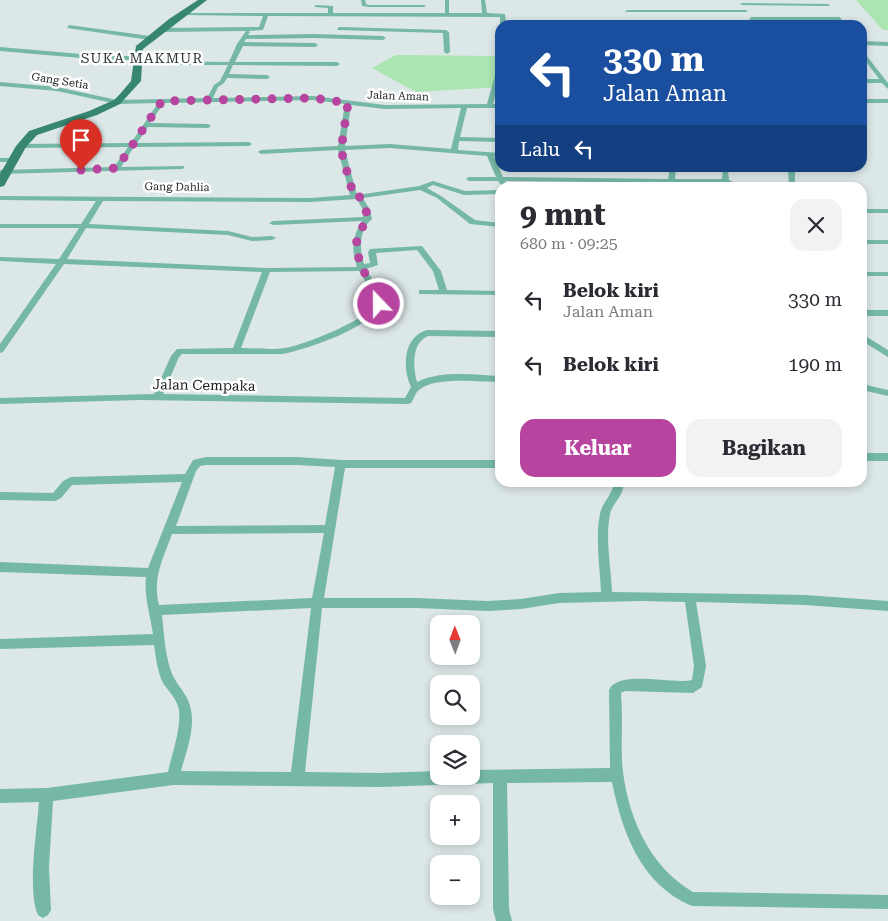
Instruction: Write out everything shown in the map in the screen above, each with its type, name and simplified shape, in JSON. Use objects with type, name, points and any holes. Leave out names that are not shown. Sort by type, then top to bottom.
[{"type":"main road","points":[[0,184],[4,172],[30,135],[117,102],[136,81],[138,48],[203,0]]},
{"type":"street","points":[[363,0],[364,5],[369,6],[424,6]]},
{"type":"street","points":[[418,0],[424,1],[429,30]]},
{"type":"street","points":[[447,0],[447,15]]},
{"type":"street","points":[[483,0],[486,14]]},
{"type":"street","points":[[741,2],[826,2],[839,19],[751,19],[741,2]]},
{"type":"street","points":[[316,6],[331,7],[330,15]]},
{"type":"street","points":[[627,11],[746,12]]},
{"type":"street","points":[[184,14],[486,14],[503,15],[503,20]]},
{"type":"street","points":[[161,30],[262,28],[266,14]]},
{"type":"street","points":[[69,28],[150,38]]},
{"type":"street","points":[[210,100],[217,84],[223,79],[248,29]]},
{"type":"street","points":[[339,29],[429,30],[446,32],[447,52]]},
{"type":"street","points":[[244,37],[317,36],[383,38]]},
{"type":"street","points":[[867,43],[888,44]]},
{"type":"street","points":[[240,44],[315,45]]},
{"type":"street","points":[[0,50],[137,61],[337,64]]},
{"type":"street","points":[[867,62],[888,87]]},
{"type":"street","points":[[223,79],[267,77]]},
{"type":"street","points":[[223,79],[247,81],[252,82],[252,84]]},
{"type":"street","points":[[867,81],[884,81]]},
{"type":"street","name":"Gang Setia","points":[[0,84],[57,89],[117,102]]},
{"type":"street","points":[[490,106],[495,93]]},
{"type":"street","name":"Jalan Aman","points":[[117,102],[313,98],[385,107],[495,106]]},
{"type":"street","points":[[867,100],[888,101]]},
{"type":"street","points":[[117,168],[162,101]]},
{"type":"street","points":[[157,398],[164,378],[178,352],[282,351],[306,346],[367,316],[376,309],[379,304],[362,268],[357,250],[359,234],[368,220],[368,213],[357,197],[341,150],[348,103]]},
{"type":"street","points":[[454,151],[464,107]]},
{"type":"street","points":[[145,125],[208,126]]},
{"type":"street","points":[[456,139],[495,140]]},
{"type":"street","points":[[21,146],[249,144]]},
{"type":"street","points":[[261,152],[341,150],[390,146],[495,155]]},
{"type":"street","points":[[490,155],[495,167]]},
{"type":"street","points":[[0,160],[14,160]]},
{"type":"street","points":[[4,172],[182,168]]},
{"type":"street","points":[[497,172],[501,182]]},
{"type":"street","points":[[708,182],[726,181],[725,172]]},
{"type":"street","points":[[469,179],[603,182]]},
{"type":"street","name":"Gang Dahlia","points":[[0,198],[278,201],[357,197],[421,188],[433,183],[464,193],[495,192]]},
{"type":"street","points":[[421,188],[439,197],[473,222],[495,224]]},
{"type":"street","points":[[0,350],[62,261],[101,198]]},
{"type":"street","points":[[867,211],[888,211]]},
{"type":"street","points":[[273,223],[368,220]]},
{"type":"street","points":[[0,226],[83,226],[228,233],[252,239],[272,238]]},
{"type":"street","points":[[867,242],[888,242]]},
{"type":"street","points":[[0,259],[267,270],[362,268],[374,265],[373,251],[420,248],[437,271],[444,292]]},
{"type":"street","points":[[236,351],[267,270]]},
{"type":"street","points":[[867,274],[888,274]]},
{"type":"street","points":[[422,292],[495,293]]},
{"type":"street","points":[[867,313],[888,312]]},
{"type":"street","points":[[495,334],[427,333],[419,335],[416,338],[410,360],[411,378],[415,388],[440,380],[495,379]]},
{"type":"street","points":[[867,340],[888,354]]},
{"type":"street","name":"Jalan Cempaka","points":[[0,401],[157,398],[408,401],[415,388]]},
{"type":"street","points":[[867,388],[888,393]]},
{"type":"street","points":[[867,457],[888,457]]},
{"type":"street","points":[[173,778],[185,727],[185,710],[181,698],[168,679],[162,663],[160,639],[150,592],[152,573],[193,466],[206,461],[297,461],[341,464],[495,464]]},
{"type":"street","points":[[297,780],[317,604],[341,464]]},
{"type":"street","points":[[0,496],[55,496],[65,484],[72,480],[187,478]]},
{"type":"street","points":[[607,596],[604,540],[605,513],[607,508],[616,499],[618,487]]},
{"type":"street","points":[[169,530],[329,529]]},
{"type":"street","points":[[0,567],[152,573]]},
{"type":"street","points":[[155,610],[317,604],[417,603],[487,606],[522,604],[559,598],[607,596],[806,600],[888,606]]},
{"type":"street","points":[[690,598],[700,666],[698,683],[693,687],[623,685],[614,690],[617,774],[637,843],[655,872],[678,892],[692,899],[888,902]]},
{"type":"street","points":[[0,644],[160,639]]},
{"type":"street","points":[[0,796],[47,795],[173,778],[380,780],[617,774]]},
{"type":"street","points":[[500,776],[502,909],[504,921]]},
{"type":"street","points":[[43,910],[41,893],[42,854],[47,795]]},
{"type":"green space","points":[[856,0],[888,0],[888,30],[883,30]]},
{"type":"green space","points":[[396,55],[495,56],[495,87],[416,92],[372,68]]},
{"type":"district","name":"SUKA MAKMUR","points":[[142,58]]},
{"type":"route","points":[[81,170],[117,168],[162,101],[313,98],[348,103],[341,150],[351,180],[354,197],[360,197],[368,213],[368,220],[357,238],[357,250],[359,261],[379,304]]}]
